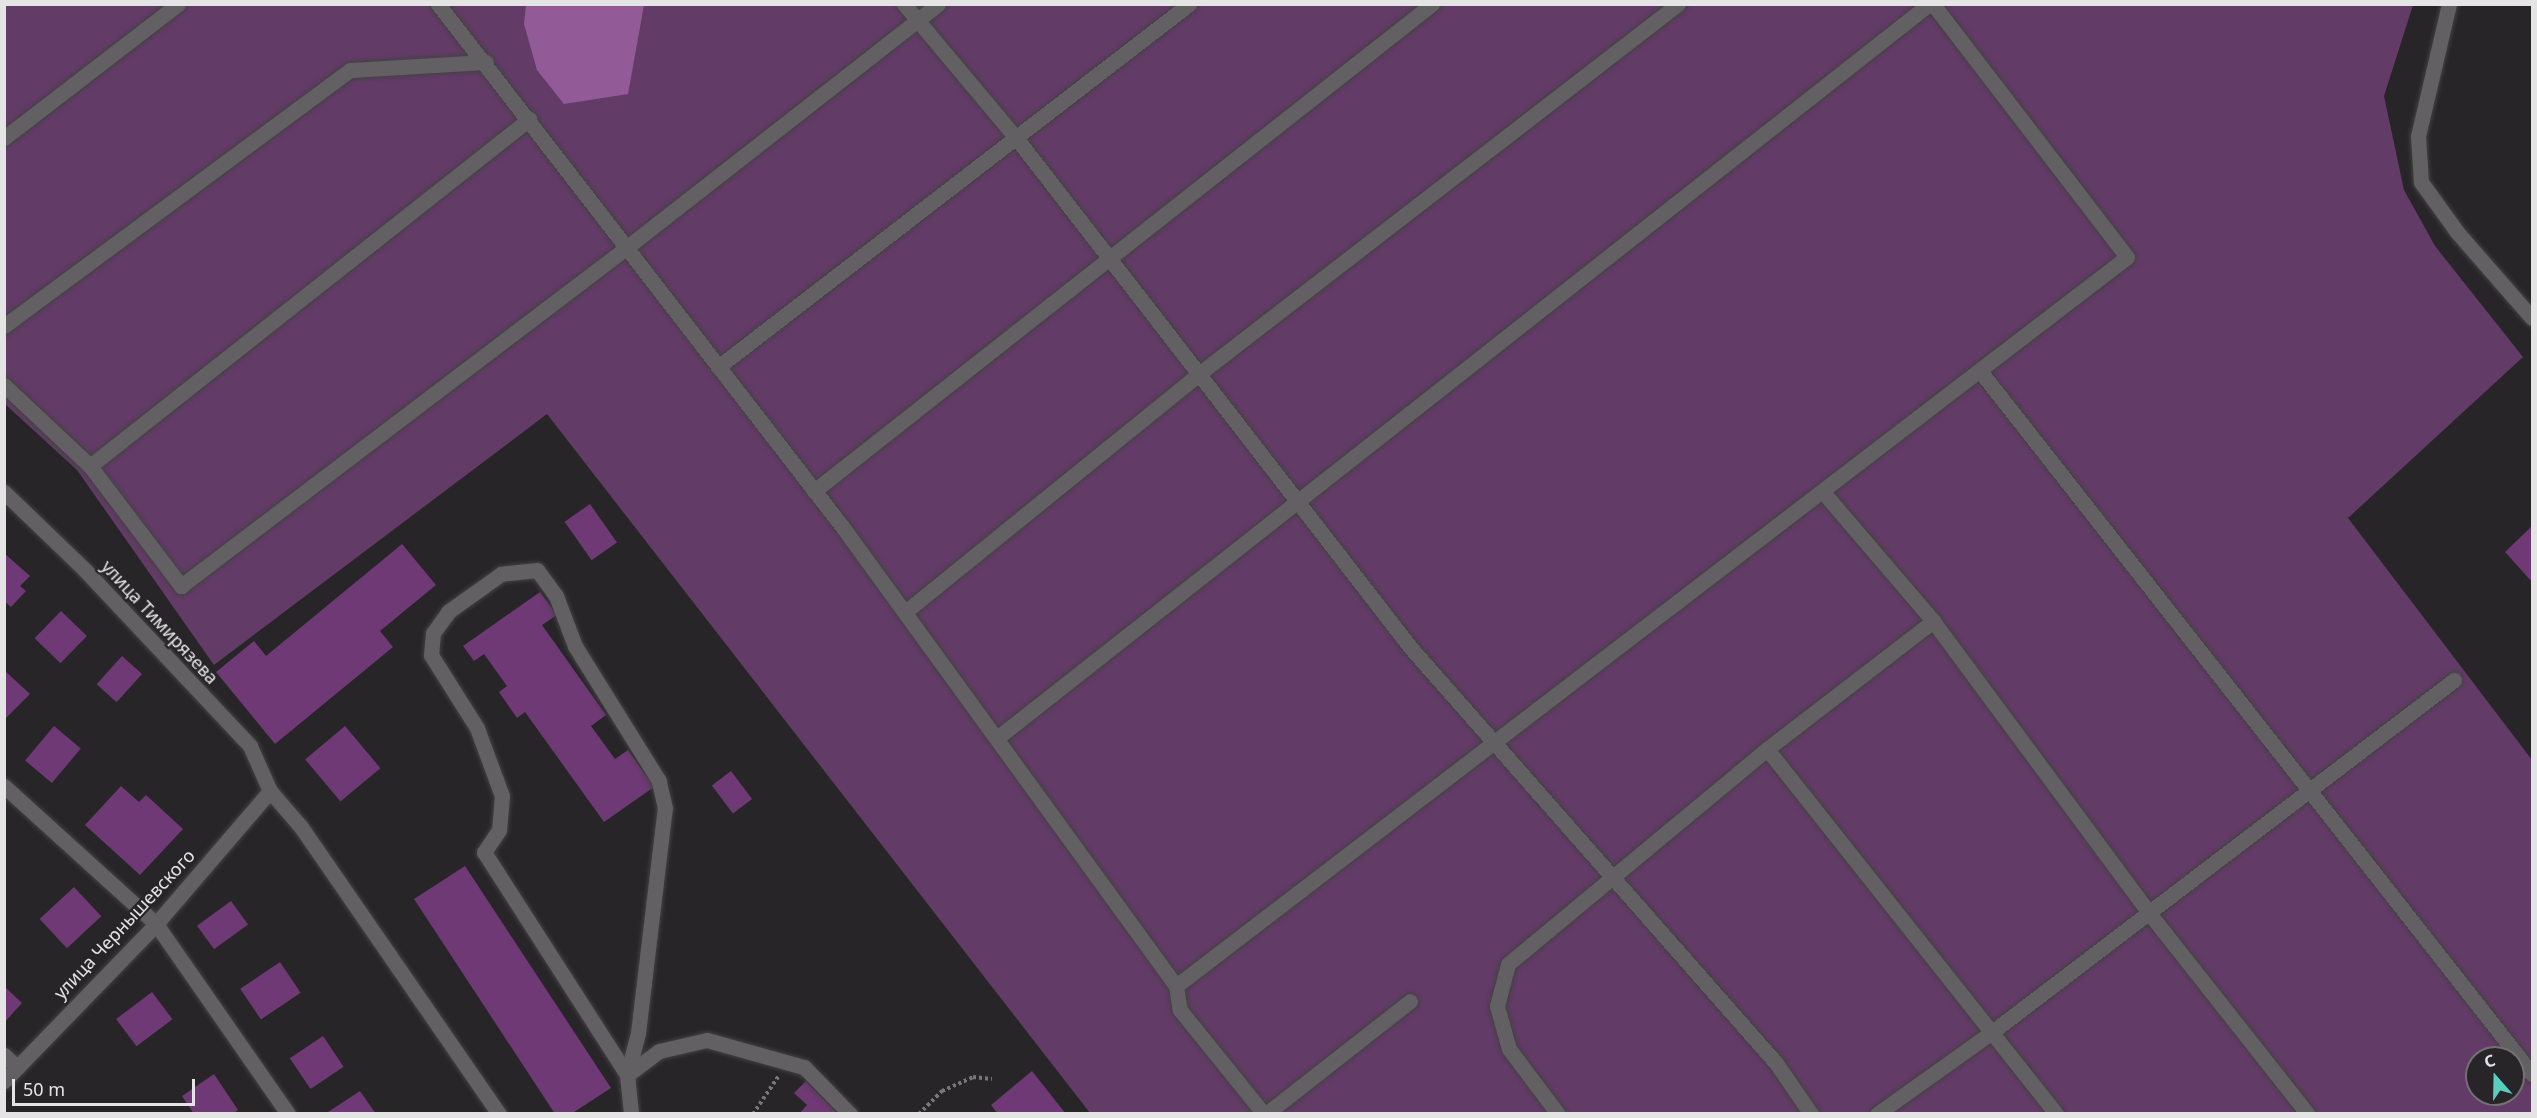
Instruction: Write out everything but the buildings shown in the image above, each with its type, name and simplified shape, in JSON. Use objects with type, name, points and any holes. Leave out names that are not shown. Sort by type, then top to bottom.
[{"type":"street","points":[[4,138],[178,4]]},
{"type":"street","points":[[438,4],[486,62],[905,612],[1176,986],[1180,1010],[1265,1113],[1410,1001]]},
{"type":"street","points":[[904,4],[1017,139],[1110,257],[1410,647],[1776,1063],[1811,1113]]},
{"type":"street","points":[[4,385],[90,466],[181,586],[626,248],[938,4]]},
{"type":"street","points":[[718,367],[1017,139],[1189,4]]},
{"type":"street","points":[[814,491],[1432,4]]},
{"type":"street","points":[[905,612],[1200,373],[1678,4]]},
{"type":"street","points":[[997,738],[1931,4],[2127,257],[1176,986]]},
{"type":"street","points":[[2449,4],[2418,136],[2421,182],[2457,232],[2532,318]]},
{"type":"street","points":[[4,326],[351,70],[486,62]]},
{"type":"street","points":[[90,466],[529,119]]},
{"type":"street","points":[[1980,371],[2532,1074]]},
{"type":"street","name":"улица Тимирязева","points":[[4,492],[85,570],[250,746],[270,792],[301,827],[499,1113]]},
{"type":"street","points":[[1823,492],[1933,621],[2149,912],[2308,1113]]},
{"type":"street","points":[[626,1112],[627,1075],[638,1033],[665,808],[659,781],[575,646],[556,597],[537,570],[501,574],[449,612],[433,633],[431,655],[477,728],[502,796],[499,830],[484,852],[627,1075]]},
{"type":"street","points":[[1558,1113],[1509,1049],[1497,1006],[1508,964],[1612,874],[1767,749],[1933,621]]},
{"type":"street","points":[[1877,1113],[1992,1032],[2454,680]]},
{"type":"street","points":[[1767,749],[2056,1113]]},
{"type":"street","points":[[4,786],[156,924],[288,1113]]},
{"type":"street","name":"улица Чернышевского","points":[[4,1081],[156,924],[270,792]]},
{"type":"street","points":[[627,1075],[659,1051],[707,1040],[804,1067],[850,1113]]},
{"type":"street","points":[[4,1055],[17,1067]]},
{"type":"path","points":[[753,1113],[773,1088],[785,1062]]},
{"type":"path","points":[[919,1113],[942,1091],[973,1077],[992,1079]]},
{"type":"shaded area","points":[[5,5],[2413,5],[2384,96],[2404,190],[2435,246],[2523,357],[2348,518],[2532,760],[2532,1113],[1090,1113],[547,414],[214,665],[77,470],[5,404]]},
{"type":"shaded area","points":[[526,5],[644,5],[628,94],[564,104],[537,70],[524,24]]}]
